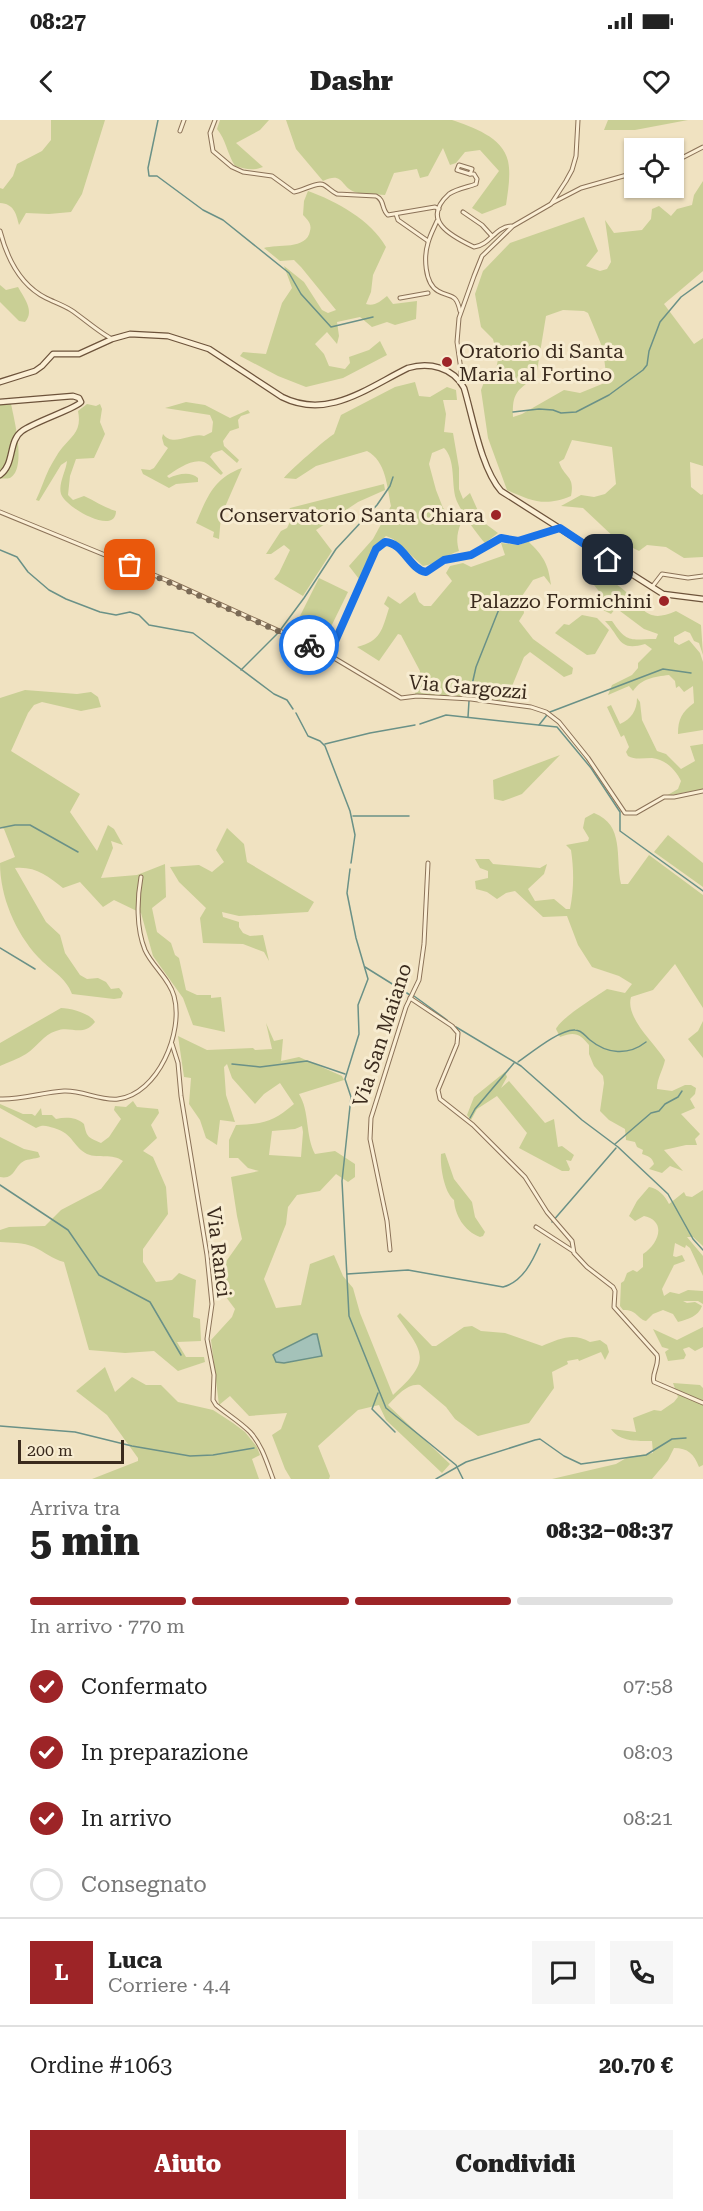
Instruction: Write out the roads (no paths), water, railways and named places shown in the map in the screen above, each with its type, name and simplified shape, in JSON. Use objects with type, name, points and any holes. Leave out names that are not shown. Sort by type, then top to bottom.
[{"type":"main road","points":[[0,382],[35,371],[52,354],[79,354],[112,339],[130,334],[168,336],[201,345],[293,403],[317,406],[332,405],[344,400],[408,368],[417,365],[437,365],[461,383],[496,486],[526,508],[651,587],[669,596],[703,599]]},
{"type":"main road","points":[[0,402],[73,396],[79,398],[81,402],[78,406],[55,414],[21,431],[16,436],[9,465],[0,475]]},
{"type":"street","points":[[180,131],[184,120]]},
{"type":"street","points":[[215,120],[210,133],[213,151],[232,167],[243,172],[272,176],[294,192],[317,184],[324,185],[337,194],[376,196],[381,200],[385,213],[391,215],[435,207],[439,209]]},
{"type":"street","points":[[551,204],[572,170],[576,156],[578,120]]},
{"type":"street","points":[[684,157],[703,147]]},
{"type":"street","points":[[470,174],[472,169],[459,165],[458,171],[470,174],[474,174],[477,179],[476,183],[451,193],[436,214],[441,227],[474,248],[482,246],[506,226],[513,226]]},
{"type":"street","points":[[461,383],[457,342],[460,312],[483,256],[513,226],[551,204],[581,188],[624,176]]},
{"type":"street","points":[[463,212],[482,225],[492,236]]},
{"type":"street","points":[[396,214],[398,220],[428,241]]},
{"type":"street","points":[[437,221],[428,241],[425,258],[429,279],[434,289],[451,295],[457,300],[460,312]]},
{"type":"street","points":[[0,231],[15,270],[27,284],[37,292],[60,303],[112,339]]},
{"type":"street","points":[[400,298],[428,293]]},
{"type":"street","name":"Via Gargozzi","points":[[0,512],[171,582],[329,655],[401,698],[417,696],[471,699],[531,707],[546,712],[559,722],[588,758],[625,813],[636,813],[657,799],[703,791]]},
{"type":"street","points":[[329,655],[376,549],[385,542],[392,542],[420,570],[426,572],[444,560],[471,555],[501,538],[518,541],[560,528]]},
{"type":"street","points":[[651,587],[662,574],[688,578],[703,576]]},
{"type":"street","name":"Via San Maiano","points":[[390,1250],[387,1221],[370,1139],[370,1118],[410,998],[419,980],[428,863]]},
{"type":"street","points":[[0,1099],[72,1091],[106,1098],[123,1098],[146,1087],[153,1077],[172,1044],[174,997],[171,987],[145,950],[138,894],[141,877]]},
{"type":"street","points":[[410,998],[452,1026],[459,1035],[438,1090],[440,1099],[468,1121],[525,1177],[554,1220],[572,1241],[574,1252]]},
{"type":"street","name":"Via Ranci","points":[[172,1044],[178,1063],[181,1096],[207,1255],[212,1304],[207,1339],[214,1375],[213,1400],[256,1439],[273,1479]]},
{"type":"street","points":[[537,1227],[574,1252],[587,1268],[612,1287],[615,1291],[614,1307],[656,1353],[658,1365],[653,1377],[654,1382],[703,1403]]},
{"type":"water","points":[[317,1334],[322,1356],[284,1363],[276,1362],[273,1355],[275,1353]]},
{"type":"waterway","points":[[158,120],[148,168],[149,176],[157,176],[203,210],[223,220],[289,273],[301,294],[331,327],[373,317]]},
{"type":"waterway","points":[[513,412],[539,409],[561,413],[576,412],[609,395],[643,370],[647,365],[649,351],[660,322],[681,297],[703,281]]},
{"type":"waterway","points":[[281,629],[336,549],[377,505],[390,486],[393,477]]},
{"type":"waterway","points":[[0,550],[17,557],[28,572],[49,590],[66,599],[100,612],[116,615],[130,612],[139,615],[149,625],[193,633],[274,694],[287,700],[293,709]]},
{"type":"waterway","points":[[469,698],[476,667],[501,604]]},
{"type":"waterway","points":[[241,670],[278,633]]},
{"type":"waterway","points":[[550,712],[663,669],[691,673]]},
{"type":"waterway","points":[[468,717],[469,701]]},
{"type":"waterway","points":[[296,713],[308,736],[325,746],[350,811],[355,835],[351,863]]},
{"type":"waterway","points":[[420,724],[446,715],[557,727],[591,768],[620,812],[620,831],[703,891]]},
{"type":"waterway","points":[[539,725],[547,715]]},
{"type":"waterway","points":[[325,744],[415,725]]},
{"type":"waterway","points":[[353,816],[409,816]]},
{"type":"waterway","points":[[0,828],[30,825],[78,852]]},
{"type":"waterway","points":[[350,869],[347,893],[356,938],[368,979],[358,1005],[359,1034],[345,1079],[351,1097],[342,1181],[349,1316],[386,1408],[456,1465],[463,1479]]},
{"type":"waterway","points":[[0,948],[35,969]]},
{"type":"waterway","points":[[365,967],[410,995]]},
{"type":"waterway","points":[[414,996],[447,1020]]},
{"type":"waterway","points":[[456,1027],[521,1066],[582,1120],[618,1147],[668,1194],[693,1239],[703,1250]]},
{"type":"waterway","points":[[518,1062],[562,1033],[575,1030],[583,1033],[597,1045],[618,1052],[632,1050],[646,1042]]},
{"type":"waterway","points":[[232,1064],[260,1067],[307,1061],[345,1074]]},
{"type":"waterway","points":[[470,1118],[514,1063]]},
{"type":"waterway","points":[[615,1144],[651,1113],[659,1111],[665,1104],[678,1097],[682,1091]]},
{"type":"waterway","points":[[552,1222],[616,1148]]},
{"type":"waterway","points":[[0,1185],[68,1230],[99,1275],[150,1302],[181,1355]]},
{"type":"waterway","points":[[347,1274],[408,1270],[503,1287],[522,1275],[540,1244]]},
{"type":"waterway","points":[[378,1393],[372,1409],[395,1432]]},
{"type":"waterway","points":[[0,1426],[75,1432],[132,1446],[190,1456],[213,1455],[254,1448]]},
{"type":"waterway","points":[[436,1479],[466,1462],[540,1439],[564,1456],[581,1464],[646,1455],[672,1439],[686,1438]]},
{"type":"place","name":"Oratorio di Santa Maria al Fortino","points":[[447,362]]},
{"type":"place","name":"Conservatorio Santa Chiara","points":[[496,515]]},
{"type":"place","name":"Palazzo Formichini","points":[[664,601]]}]
